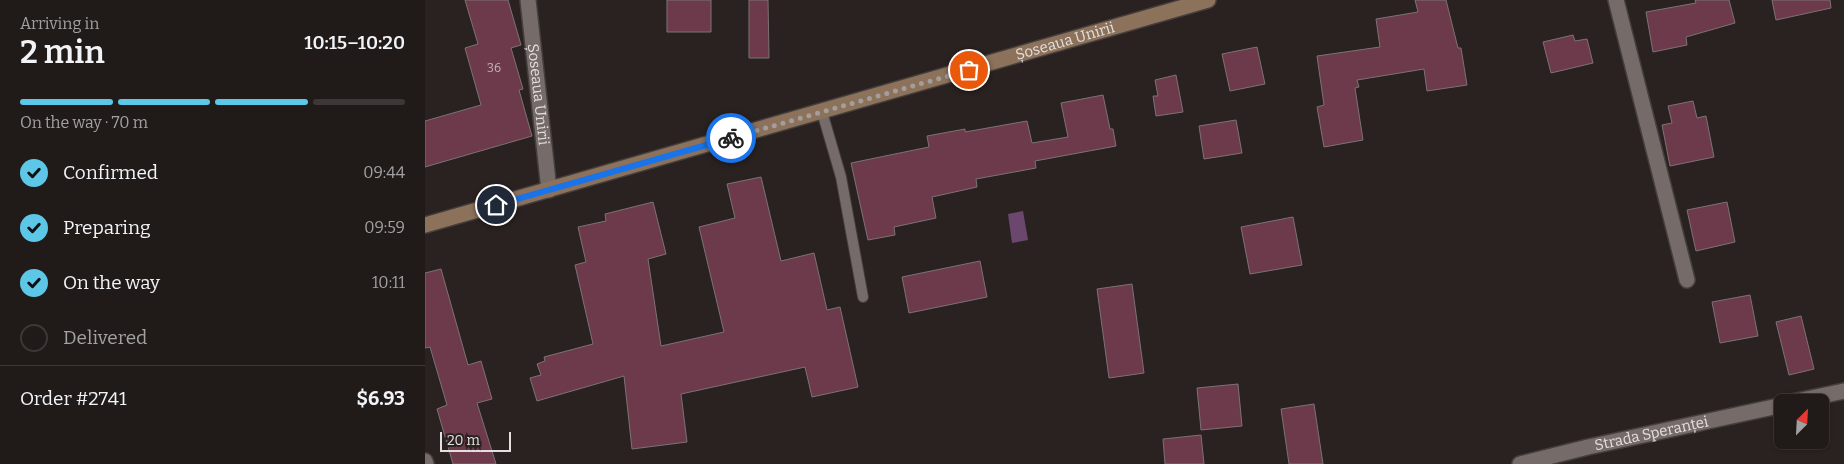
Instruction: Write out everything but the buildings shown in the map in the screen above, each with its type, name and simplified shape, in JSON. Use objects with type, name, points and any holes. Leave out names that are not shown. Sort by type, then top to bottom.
[{"type":"main road","name":"Șoseaua Unirii","points":[[425,225],[1208,0]]},
{"type":"street","name":"Șoseaua Unirii","points":[[528,0],[549,190]]},
{"type":"street","points":[[1615,0],[1687,280]]},
{"type":"street","points":[[1829,394],[1844,391]]},
{"type":"street","name":"Strada Speranței","points":[[1520,464],[1589,446],[1774,407]]},
{"type":"lane","points":[[822,112],[841,177],[863,297]]},
{"type":"shaded area","points":[[1023,211],[1028,240],[1012,243],[1008,214]]},
{"type":"way so far","points":[[731,138],[969,70]]},
{"type":"route","points":[[496,205],[731,138]]}]
